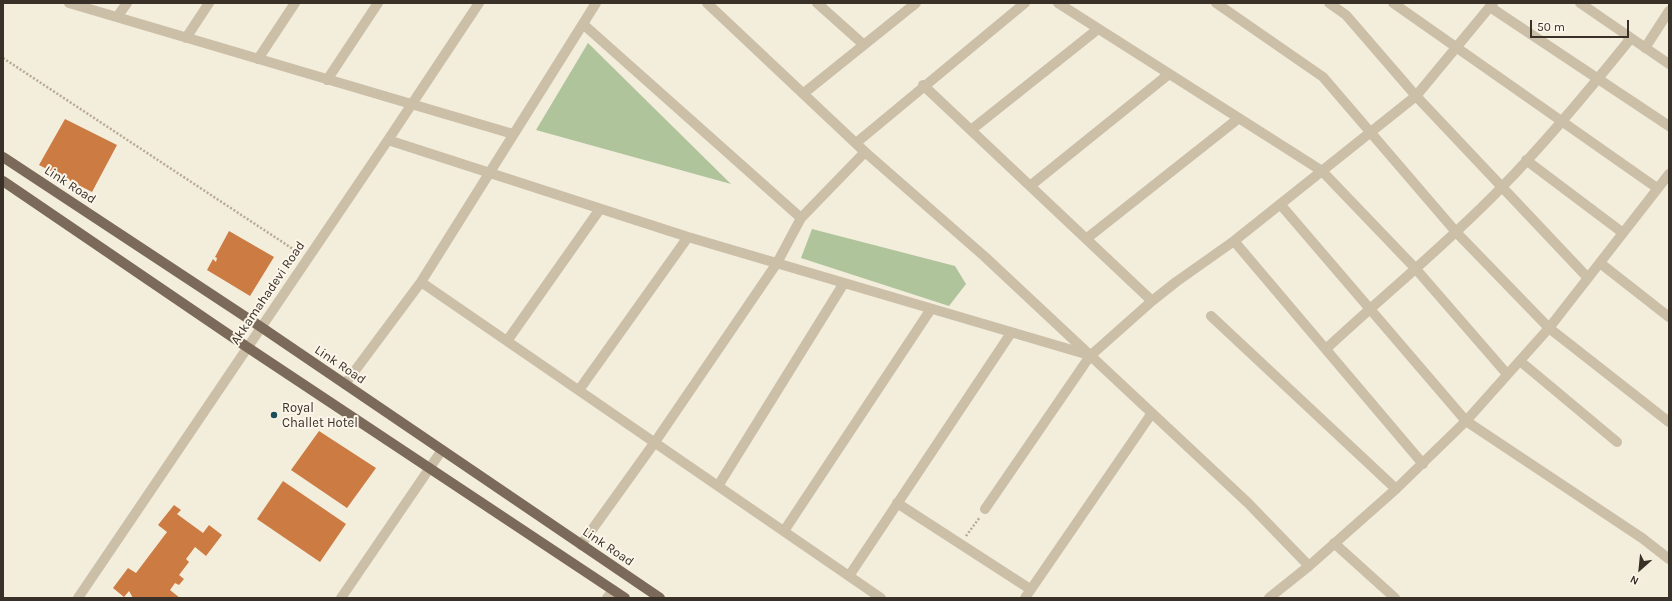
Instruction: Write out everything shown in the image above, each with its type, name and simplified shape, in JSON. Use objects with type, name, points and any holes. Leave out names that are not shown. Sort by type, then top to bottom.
[{"type":"main road","name":"Link Road","points":[[3,156],[262,327],[660,598]]},
{"type":"main road","points":[[3,181],[247,347],[429,468],[610,594],[625,598]]},
{"type":"street","points":[[69,3],[513,134]]},
{"type":"street","points":[[117,17],[127,3]]},
{"type":"street","points":[[186,38],[209,3]]},
{"type":"street","points":[[258,59],[296,3]]},
{"type":"street","points":[[327,80],[378,3]]},
{"type":"street","name":"Akkamahadevi Road","points":[[78,598],[308,259],[479,3]]},
{"type":"street","points":[[345,384],[421,282],[596,3]]},
{"type":"street","points":[[707,3],[865,152],[984,256],[1152,413],[1248,503],[1309,566]]},
{"type":"street","points":[[817,3],[864,45]]},
{"type":"street","points":[[856,143],[923,85],[1025,3]]},
{"type":"street","points":[[1058,3],[1322,171],[1415,268],[1508,374]]},
{"type":"street","points":[[1216,3],[1323,77],[1456,232],[1549,328],[1669,422]]},
{"type":"street","points":[[1329,3],[1346,15],[1416,96],[1588,278]]},
{"type":"street","points":[[1393,3],[1658,188]]},
{"type":"street","points":[[1580,3],[1669,64]]},
{"type":"street","points":[[804,93],[915,4]]},
{"type":"street","points":[[986,509],[1090,356],[1152,301],[1234,242],[1416,96],[1491,5],[1669,126]]},
{"type":"street","points":[[1645,48],[1669,11]]},
{"type":"street","points":[[582,24],[801,218]]},
{"type":"street","points":[[971,130],[1098,29]]},
{"type":"street","points":[[1326,349],[1456,232],[1502,187],[1561,121],[1631,38]]},
{"type":"street","points":[[1030,186],[1169,74]]},
{"type":"street","points":[[923,85],[1152,301]]},
{"type":"street","points":[[1086,239],[1239,118]]},
{"type":"street","points":[[388,140],[688,237],[1090,356]]},
{"type":"street","points":[[581,545],[655,442],[777,263],[801,218],[865,152]]},
{"type":"street","points":[[1526,160],[1623,233]]},
{"type":"street","points":[[1269,598],[1309,566],[1396,489],[1466,421],[1549,328],[1669,174]]},
{"type":"street","points":[[1280,204],[1466,421],[1642,538],[1669,559]]},
{"type":"street","points":[[507,341],[600,209]]},
{"type":"street","points":[[579,390],[688,237]]},
{"type":"street","points":[[1234,242],[1423,464]]},
{"type":"street","points":[[1600,263],[1669,317]]},
{"type":"street","points":[[421,282],[881,598]]},
{"type":"street","points":[[718,486],[844,283]]},
{"type":"street","points":[[784,531],[930,309]]},
{"type":"street","points":[[1211,316],[1396,489]]},
{"type":"street","points":[[849,576],[1011,332]]},
{"type":"street","points":[[1520,361],[1617,442]]},
{"type":"street","points":[[897,503],[961,545],[1028,594],[1152,413]]},
{"type":"street","points":[[341,598],[442,450]]},
{"type":"street","points":[[1334,543],[1395,598]]},
{"type":"path","points":[[3,58],[308,259]]},
{"type":"path","points":[[961,545],[986,509]]},
{"type":"green space","points":[[588,43],[731,184],[536,130]]},
{"type":"green space","points":[[812,229],[955,266],[966,284],[949,306],[801,258]]},
{"type":"building","points":[[65,119],[117,145],[92,192],[39,165]]},
{"type":"building","points":[[229,231],[274,257],[250,296],[207,270],[213,259],[216,262],[217,258],[215,257]]},
{"type":"building","points":[[319,431],[376,468],[347,508],[291,470]]},
{"type":"building","points":[[283,481],[346,524],[320,562],[257,519]]},
{"type":"building","points":[[174,505],[181,510],[177,514],[203,533],[209,525],[222,535],[206,556],[195,547],[186,559],[189,562],[179,575],[184,579],[179,585],[175,583],[170,590],[180,598],[133,598],[129,591],[124,597],[113,588],[128,568],[136,573],[167,532],[158,525]]},
{"type":"place","name":"Royal Challet Hotel","points":[[274,415]]}]
